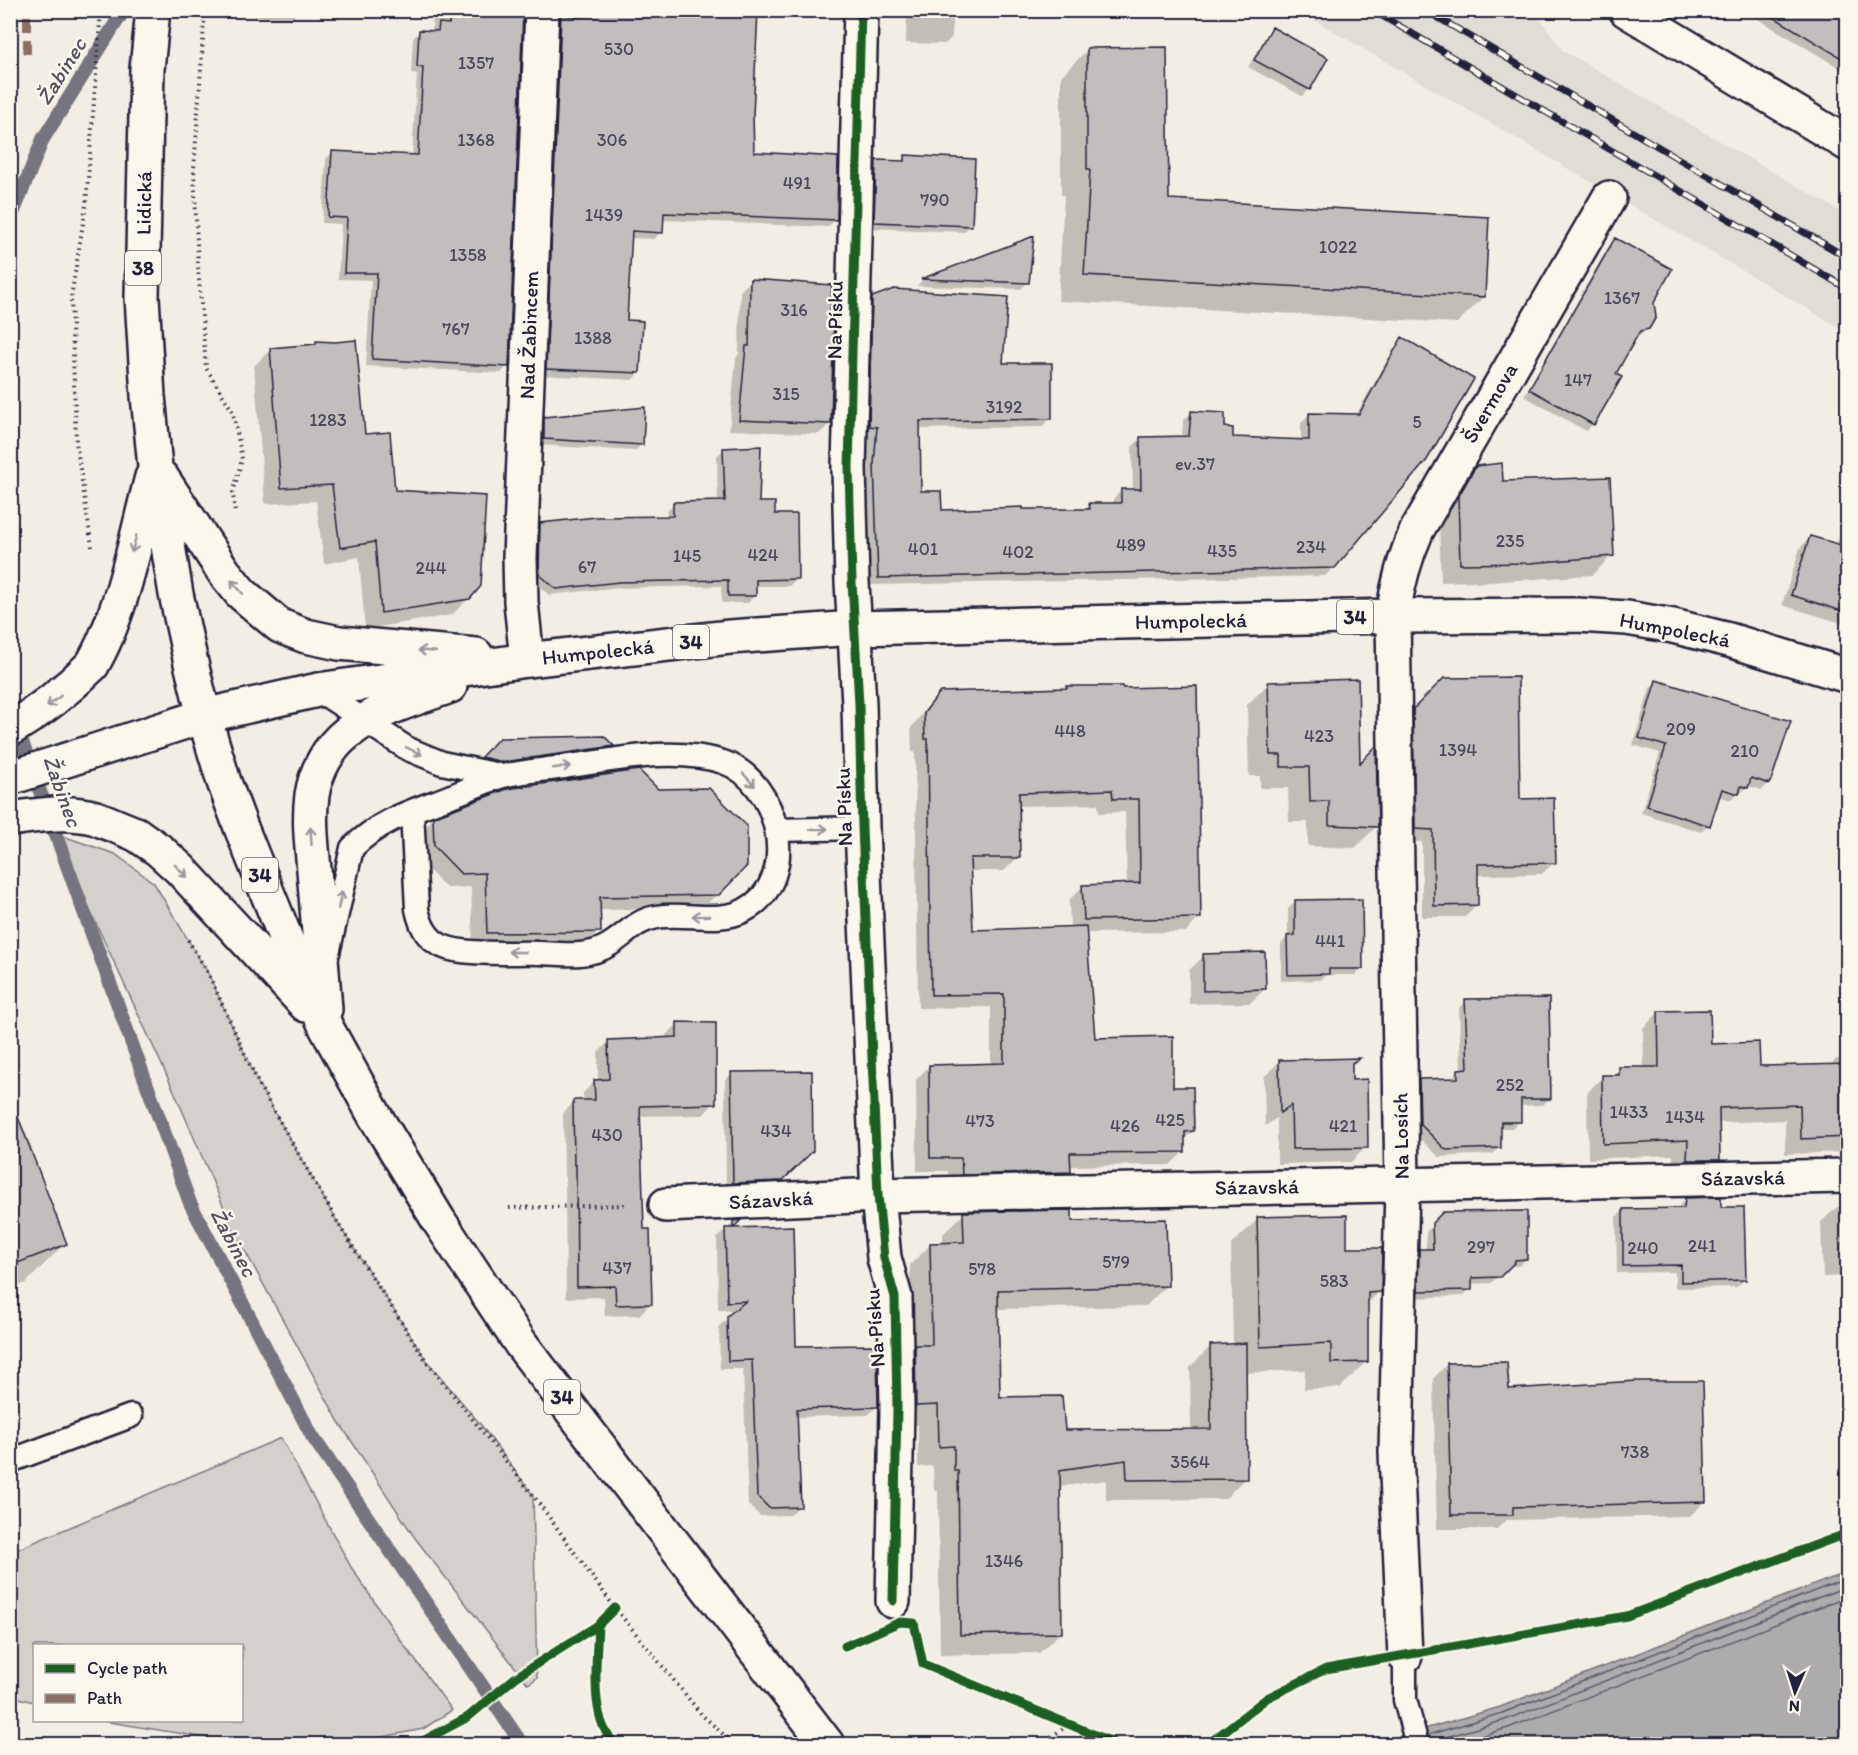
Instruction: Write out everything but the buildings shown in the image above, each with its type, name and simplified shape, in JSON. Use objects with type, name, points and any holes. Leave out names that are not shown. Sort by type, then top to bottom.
[{"type":"main road","name":"Lidická","points":[[153,10],[147,69],[142,297],[148,396],[155,467],[176,594],[204,716]]},
{"type":"main road","name":"Nad Žabincem","points":[[527,660],[521,602],[520,557],[543,10]]},
{"type":"main road","name":"Na Písku","points":[[861,10],[849,468],[878,1195],[884,1258],[895,1297],[897,1408],[893,1601]]},
{"type":"main road","points":[[1626,10],[1848,144]]},
{"type":"main road","name":"Švermova","points":[[1393,616],[1397,585],[1406,554],[1417,530],[1609,198]]},
{"type":"main road","name":"Lidická","points":[[155,467],[224,572],[241,592],[280,626]]},
{"type":"main road","name":"Lidická","points":[[10,729],[65,692],[92,665],[105,642],[155,467]]},
{"type":"main road","name":"Humpolecká","points":[[10,778],[204,716],[318,690],[527,660],[730,638],[855,628],[1393,616],[1556,615],[1627,618],[1729,640],[1848,676]]},
{"type":"main road","name":"Na Losích","points":[[1393,616],[1402,1185],[1396,1452],[1405,1656]]},
{"type":"main road","name":"Humpolecká","points":[[280,626],[306,636],[339,643],[527,660]]},
{"type":"main road","name":"Humpolecká","points":[[323,978],[311,832],[313,792],[320,768],[329,752],[345,734],[364,720],[391,707],[527,660]]},
{"type":"main road","name":"34","points":[[204,716],[224,782],[292,954],[327,1029],[375,1116],[439,1221],[522,1344],[827,1744]]},
{"type":"main road","name":"34","points":[[10,819],[76,814],[95,818],[136,834],[180,869],[327,1029]]},
{"type":"main road","points":[[323,978],[327,1029]]},
{"type":"main road","name":"Sázavská","points":[[666,1205],[878,1195],[1848,1176]]},
{"type":"lane","points":[[318,690],[408,749],[442,763],[504,776]]},
{"type":"lane","points":[[323,978],[352,848],[363,837],[389,819],[504,776],[648,755],[698,756],[724,762],[747,776],[770,807],[777,830],[777,869],[773,881],[760,898],[745,910],[726,916],[656,917],[636,923],[609,945],[593,952],[574,954],[460,951],[441,946],[428,935],[420,923],[417,909],[412,811]]},
{"type":"lane","points":[[777,830],[862,828]]},
{"type":"lane","points":[[10,1461],[131,1416]]},
{"type":"lane","points":[[1405,1656],[1405,1700],[1418,1744]]},
{"type":"path","points":[[93,554],[76,442],[71,298],[86,205],[101,10]]},
{"type":"path","points":[[205,10],[194,170],[198,266],[206,368],[233,412],[242,459],[233,493],[235,520]]},
{"type":"path","points":[[184,933],[208,973],[260,1087],[342,1230],[427,1362],[533,1495],[612,1610],[702,1715],[734,1744]]},
{"type":"path","points":[[509,1208],[666,1205]]},
{"type":"path","points":[[1058,1720],[1078,1728]]},
{"type":"path","points":[[1042,1744],[1069,1724]]},
{"type":"shaded area","points":[[1299,11],[1535,11],[1562,50],[1847,215],[1847,332]]},
{"type":"shaded area","points":[[54,833],[115,854],[154,883],[208,973],[260,1087],[342,1230],[427,1361],[481,1425],[533,1495],[537,1678],[528,1684],[415,1538],[339,1422],[233,1229],[174,1091]]},
{"type":"shaded area","points":[[281,1438],[351,1567],[396,1634],[452,1710],[423,1729],[347,1744],[245,1744],[109,1722],[243,1722],[243,1644],[33,1644],[33,1702],[11,1696],[11,1552]]},
{"type":"water","points":[[1847,1572],[1847,1744],[1373,1744],[1500,1707]]},
{"type":"waterway","name":"Žabinec","points":[[10,221],[43,139],[124,10]]},
{"type":"waterway","name":"Žabinec","points":[[10,709],[190,1203],[312,1436],[522,1744]]},
{"type":"railway","points":[[1372,10],[1848,289]]},
{"type":"railway","points":[[1425,10],[1848,258]]},
{"type":"marked path","points":[[27,10],[27,54]]},
{"type":"cycle path","points":[[861,10],[849,468],[878,1195],[884,1258],[895,1297],[897,1408],[893,1601]]},
{"type":"cycle path","points":[[1208,1744],[1267,1698],[1326,1669],[1627,1616],[1848,1533]]},
{"type":"cycle path","points":[[417,1744],[468,1717],[516,1677],[598,1625],[615,1608]]},
{"type":"cycle path","points":[[845,1646],[900,1622],[914,1623],[923,1664],[1117,1744]]},
{"type":"cycle path","points":[[598,1625],[596,1671],[598,1705],[601,1721],[607,1734],[616,1744]]}]
